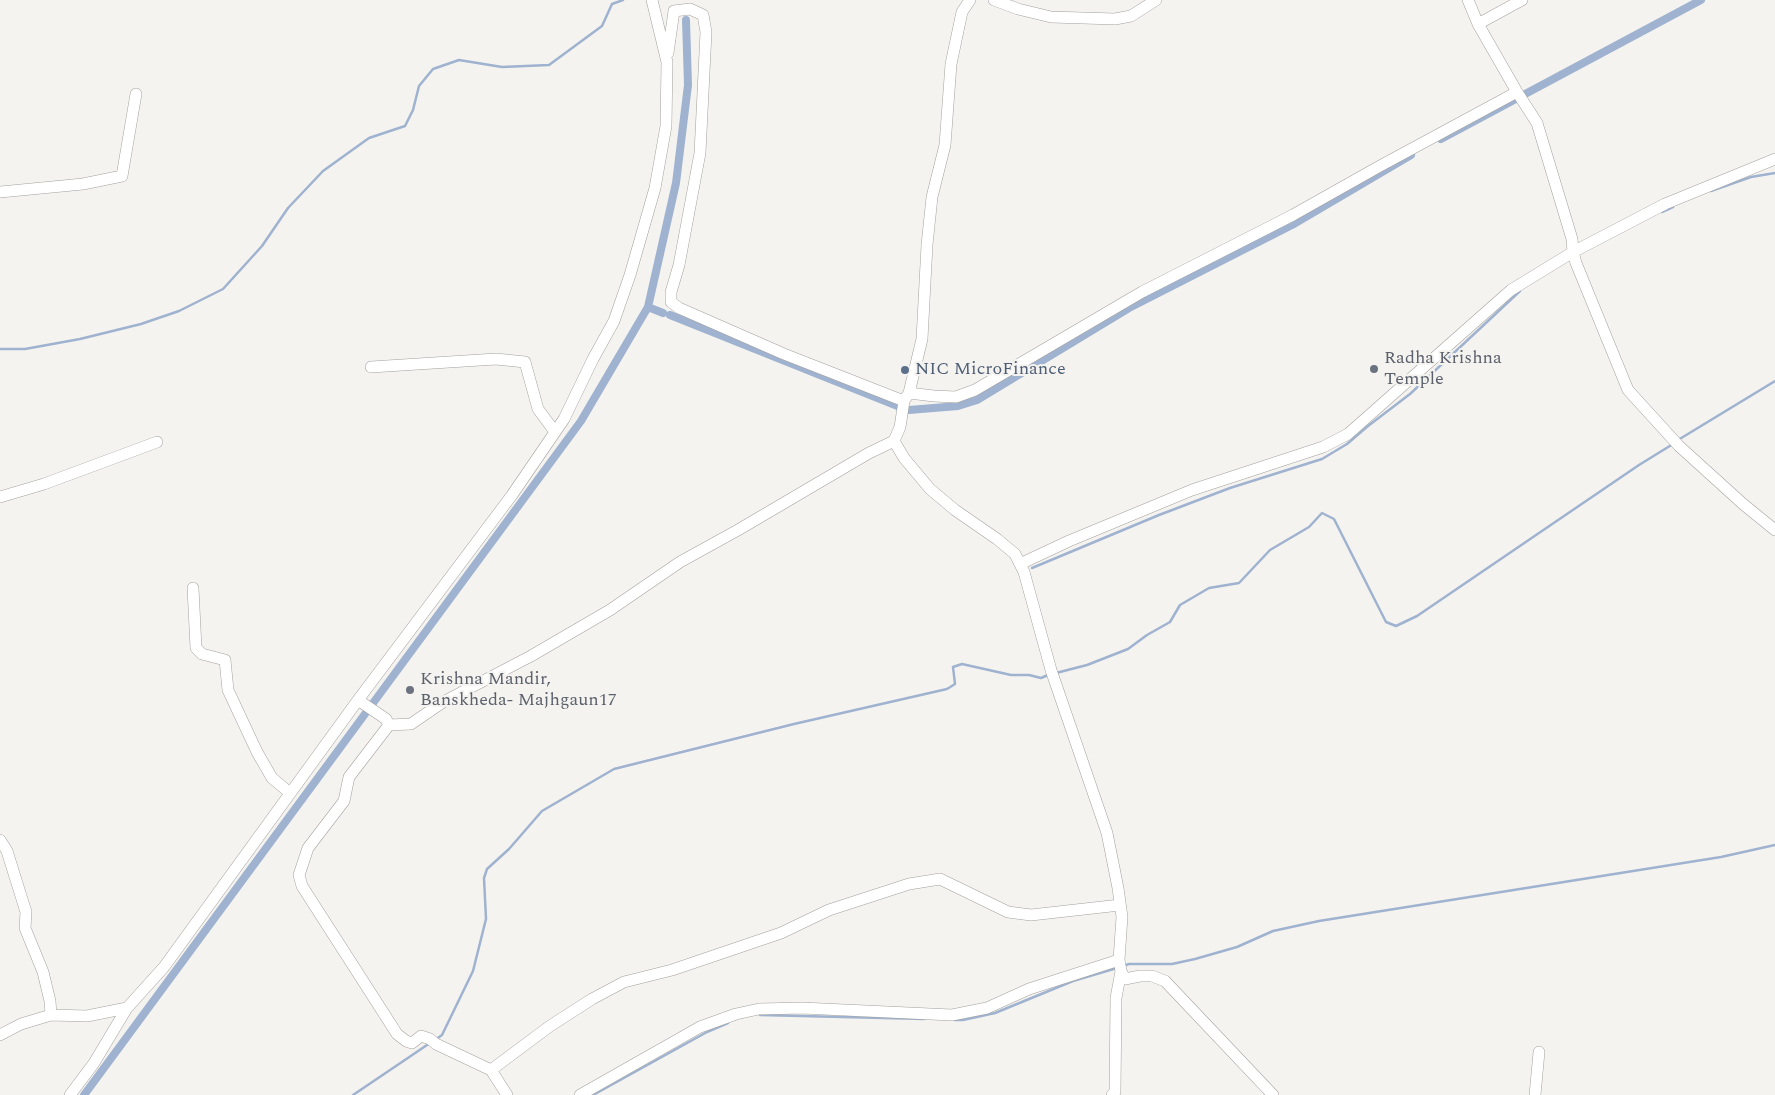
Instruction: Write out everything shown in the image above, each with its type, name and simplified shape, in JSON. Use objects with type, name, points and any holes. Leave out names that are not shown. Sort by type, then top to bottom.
[{"type":"street","points":[[652,0],[667,62]]},
{"type":"street","points":[[363,703],[386,721],[410,724],[443,702],[531,656],[610,610],[680,562],[894,440],[900,427],[922,339],[927,245],[932,197],[945,145],[951,64],[962,12],[970,0]]},
{"type":"street","points":[[994,0],[1018,9],[1051,17],[1115,19],[1131,16],[1156,0]]},
{"type":"street","points":[[1468,0],[1478,24],[1536,122],[1572,239],[1574,256],[1628,390],[1676,442],[1743,504],[1775,530]]},
{"type":"street","points":[[1478,24],[1522,0]]},
{"type":"street","points":[[70,1095],[94,1063],[126,1008],[164,966],[290,793],[363,703],[564,419],[593,359],[614,322],[656,188],[666,126],[667,62],[674,11],[690,9],[703,15],[706,32],[700,153],[671,292],[672,302],[679,308],[784,354],[906,397],[956,397],[975,390],[1142,292],[1293,216],[1380,166],[1519,96]]},
{"type":"street","points":[[0,192],[83,184],[122,176],[136,94]]},
{"type":"street","points":[[1020,564],[1078,537],[1192,490],[1323,447],[1348,434],[1511,290],[1665,204],[1775,159]]},
{"type":"street","points":[[371,367],[496,359],[525,362],[538,410],[555,432]]},
{"type":"street","points":[[894,440],[904,458],[930,489],[1015,554],[1024,572],[1053,674],[1107,833],[1118,888],[1122,917],[1120,965],[1116,998],[1115,1092],[1112,1095]]},
{"type":"street","points":[[0,497],[44,484],[157,442]]},
{"type":"street","points":[[193,588],[196,648],[202,654],[225,660],[228,690],[256,752],[272,778],[290,793]]},
{"type":"street","points":[[386,721],[349,777],[344,801],[308,848],[299,875],[302,886],[397,1034],[412,1043],[422,1036],[492,1070],[507,1095]]},
{"type":"street","points":[[0,840],[7,851],[26,912],[25,928],[43,972],[50,1001],[51,1015]]},
{"type":"street","points":[[492,1070],[550,1026],[592,999],[624,982],[672,970],[781,933],[829,910],[910,884],[940,879],[1008,912],[1031,915],[1120,905]]},
{"type":"street","points":[[580,1095],[700,1027],[736,1014],[758,1009],[802,1008],[952,1015],[987,1008],[1030,989],[1120,965]]},
{"type":"street","points":[[1120,965],[1125,979],[1152,976],[1165,981],[1273,1095]]},
{"type":"street","points":[[0,1035],[20,1024],[51,1015],[87,1016],[126,1008]]},
{"type":"street","points":[[1534,1095],[1539,1052]]},
{"type":"waterway","points":[[0,349],[25,349],[80,339],[141,324],[179,311],[223,289],[262,246],[288,208],[323,171],[369,138],[405,126],[413,110],[419,86],[433,69],[459,60],[502,67],[549,65],[602,26],[612,4],[623,0]]},
{"type":"waterway","points":[[1441,139],[1701,0]]},
{"type":"waterway","points":[[84,1095],[581,421],[648,307],[676,183],[688,85],[686,20]]},
{"type":"waterway","points":[[909,410],[958,406],[977,400],[1129,308],[1292,225],[1411,155]]},
{"type":"waterway","points":[[1711,191],[1751,177],[1775,173]]},
{"type":"waterway","points":[[1662,212],[1673,207]]},
{"type":"waterway","points":[[1032,568],[1159,515],[1230,488],[1322,459],[1347,444],[1410,394],[1520,291]]},
{"type":"waterway","points":[[648,307],[663,313]]},
{"type":"waterway","points":[[670,315],[900,407]]},
{"type":"waterway","points":[[1678,440],[1775,381]]},
{"type":"waterway","points":[[1056,673],[1087,665],[1128,649],[1147,635],[1170,622],[1180,605],[1209,588],[1239,583],[1270,550],[1309,527],[1322,513],[1334,519],[1386,622],[1396,626],[1417,616],[1639,465],[1673,444]]},
{"type":"waterway","points":[[435,1040],[442,1035],[473,971],[486,919],[484,878],[487,869],[509,849],[542,811],[614,769],[794,724],[947,689],[955,684],[953,667],[962,664],[1011,675],[1029,675],[1041,678],[1048,675]]},
{"type":"waterway","points":[[1123,966],[1129,964],[1172,964],[1195,959],[1237,947],[1273,931],[1319,921],[1721,857],[1775,845]]},
{"type":"waterway","points":[[954,1020],[963,1020],[995,1013],[1073,981],[1117,968]]},
{"type":"waterway","points":[[760,1015],[924,1019]]},
{"type":"waterway","points":[[593,1095],[707,1032],[728,1023]]},
{"type":"waterway","points":[[353,1095],[430,1043]]},
{"type":"place","name":"Radha Krishna Temple","points":[[1374,369]]},
{"type":"place","name":"NIC MicroFinance","points":[[905,370]]},
{"type":"place","name":"Krishna Mandir, Banskheda- Majhgaun17","points":[[410,690]]}]
